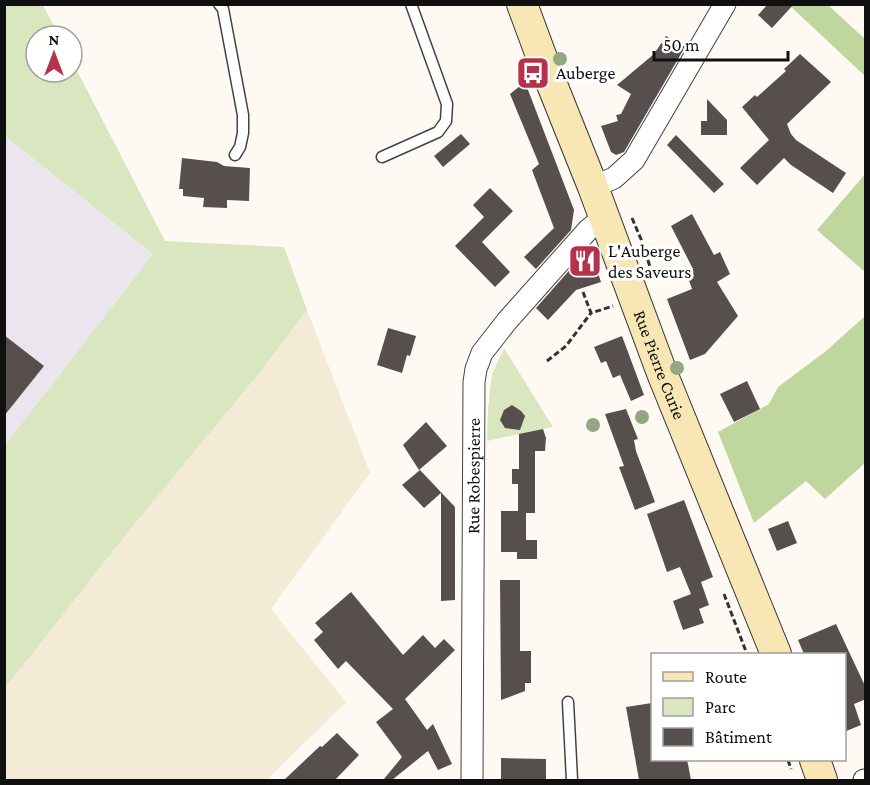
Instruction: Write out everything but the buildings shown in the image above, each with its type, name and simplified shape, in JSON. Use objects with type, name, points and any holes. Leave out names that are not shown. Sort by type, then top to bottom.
[{"type":"main road","name":"Rue Pierre Curie","points":[[522,4],[662,373],[776,653]]},
{"type":"main road","points":[[816,761],[822,780]]},
{"type":"street","points":[[593,187],[614,178],[634,160],[725,4]]},
{"type":"street","name":"Rue Robespierre","points":[[472,780],[476,369],[482,353],[507,321],[588,230],[604,218]]},
{"type":"lane","points":[[219,4],[223,9],[243,115],[243,133],[240,147],[235,154]]},
{"type":"lane","points":[[382,157],[438,132],[446,121],[447,104],[411,4]]},
{"type":"lane","points":[[568,702],[572,780]]},
{"type":"path","points":[[582,292],[591,313]]},
{"type":"path","points":[[547,361],[566,346],[591,313],[615,305]]},
{"type":"shaded area","points":[[5,136],[153,254],[5,445]]},
{"type":"shaded area","points":[[307,310],[370,473],[271,609],[346,702],[267,780],[5,780],[4,688],[128,532],[261,371]]},
{"type":"green space","points":[[5,4],[43,5],[53,24],[24,24],[24,84],[84,84],[165,241],[284,247],[307,310],[261,371],[128,532],[5,688],[5,445],[153,254],[5,136]]},
{"type":"green space","points":[[789,5],[828,5],[865,39],[865,76]]},
{"type":"green space","points":[[865,174],[865,272],[817,230]]},
{"type":"green space","points":[[865,316],[865,463],[825,499],[806,481],[754,523],[718,432],[769,404],[778,387],[826,351]]},
{"type":"green space","points":[[504,348],[553,427],[487,441],[492,374]]},
{"type":"place","name":"Auberge","points":[[533,73]]},
{"type":"place","name":"L'Auberge des Saveurs","points":[[585,261]]}]
